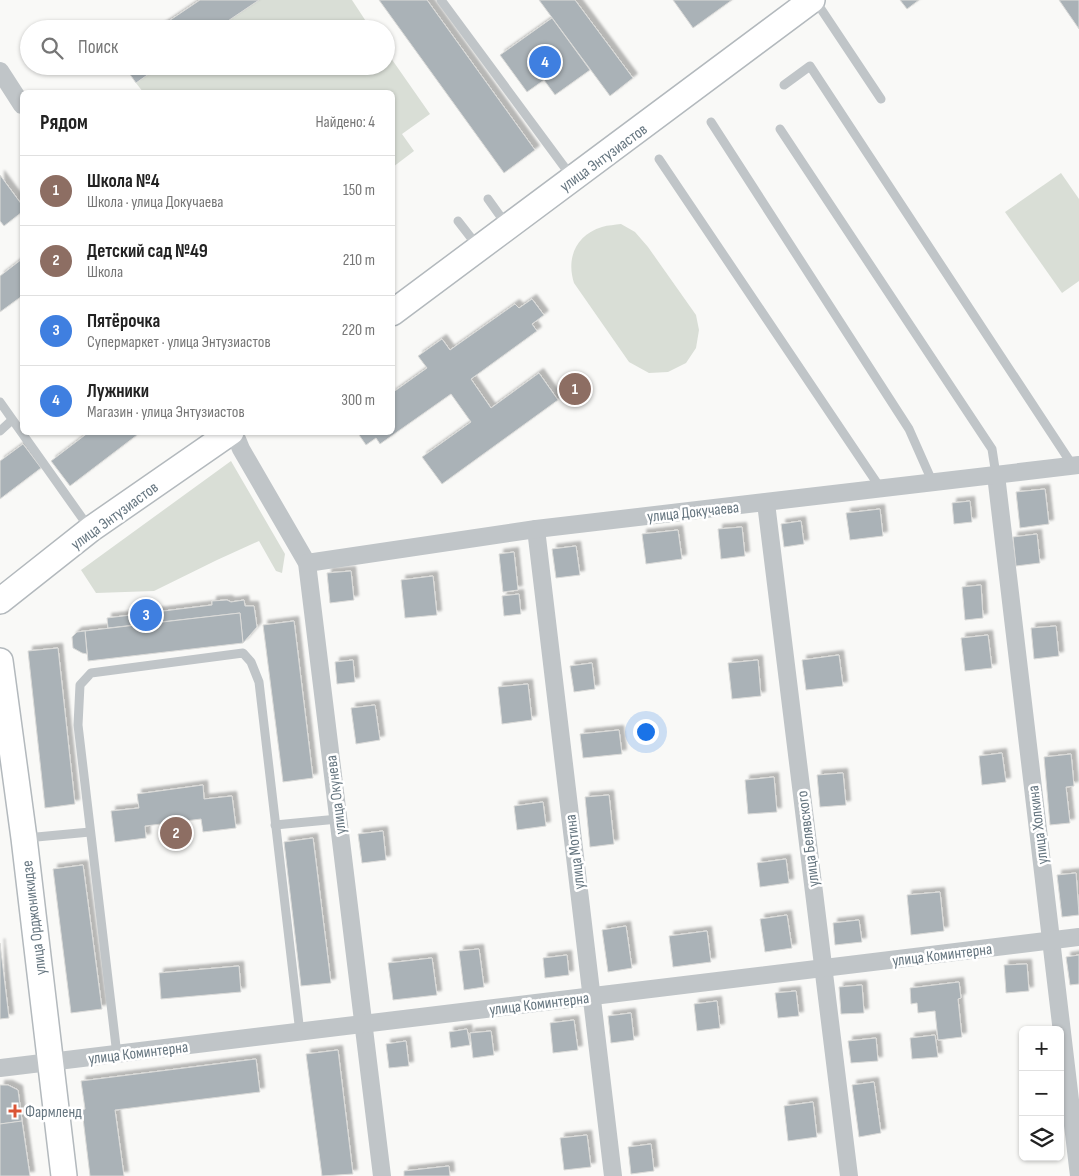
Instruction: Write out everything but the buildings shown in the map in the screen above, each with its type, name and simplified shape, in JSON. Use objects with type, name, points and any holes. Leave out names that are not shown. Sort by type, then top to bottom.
[{"type":"street","name":"улица Энтузиастов","points":[[395,310],[813,0]]},
{"type":"street","points":[[0,71],[20,102]]},
{"type":"street","name":"улица Энтузиастов","points":[[0,601],[90,529],[228,435]]},
{"type":"street","name":"улица Окунева","points":[[234,435],[307,563],[362,1026],[382,1176]]},
{"type":"street","name":"улица Докучаева","points":[[307,563],[536,528],[766,503],[932,481],[1076,465]]},
{"type":"street","name":"улица Холкина","points":[[996,475],[1079,1176]]},
{"type":"street","name":"улица Белявского","points":[[766,503],[848,1176]]},
{"type":"street","name":"улица Мотина","points":[[536,528],[613,1176]]},
{"type":"street","name":"улица Орджоникидзе","points":[[0,661],[24,838],[64,1176]]},
{"type":"street","name":"улица Коминтерна","points":[[0,1068],[362,1026],[591,996],[1079,938]]},
{"type":"lane","points":[[441,0],[573,179]]},
{"type":"lane","points":[[813,0],[881,99]]},
{"type":"lane","points":[[784,85],[810,66],[1076,465]]},
{"type":"lane","points":[[711,122],[909,430],[932,481]]},
{"type":"lane","points":[[780,129],[992,449],[996,475]]},
{"type":"lane","points":[[659,158],[881,489]]},
{"type":"lane","points":[[488,199],[508,227]]},
{"type":"lane","points":[[458,221],[479,248]]},
{"type":"lane","points":[[0,402],[20,431]]},
{"type":"lane","points":[[0,431],[12,420]]},
{"type":"lane","points":[[23,435],[90,529]]},
{"type":"lane","points":[[117,1055],[78,725],[80,685],[91,673],[243,653],[251,662],[259,682],[300,1033]]},
{"type":"lane","points":[[275,825],[338,819]]},
{"type":"lane","points":[[24,838],[90,832]]},
{"type":"shaded area","points":[[259,0],[352,0],[365,20],[229,20]]},
{"type":"shaded area","points":[[395,64],[430,114],[402,134],[414,151],[395,165],[395,90],[141,90],[136,83],[147,75],[395,75]]},
{"type":"shaded area","points":[[1061,173],[1079,199],[1079,281],[1062,293],[1005,212]]},
{"type":"shaded area","points":[[621,224],[635,232],[648,247],[696,315],[699,330],[696,348],[686,363],[668,372],[649,373],[629,362],[574,283],[571,265],[572,256],[580,242],[593,231],[604,226]]},
{"type":"shaded area","points":[[231,461],[285,554],[282,573],[276,571],[259,541],[154,591],[96,593],[81,570]]},
{"type":"place","name":"Лужники","points":[[545,62]]},
{"type":"place","name":"Школа №4","points":[[575,389]]},
{"type":"place","name":"Пятёрочка","points":[[146,615]]},
{"type":"place","name":"Детский сад №49","points":[[176,833]]},
{"type":"place","name":"Фармленд","points":[[15,1111]]}]
